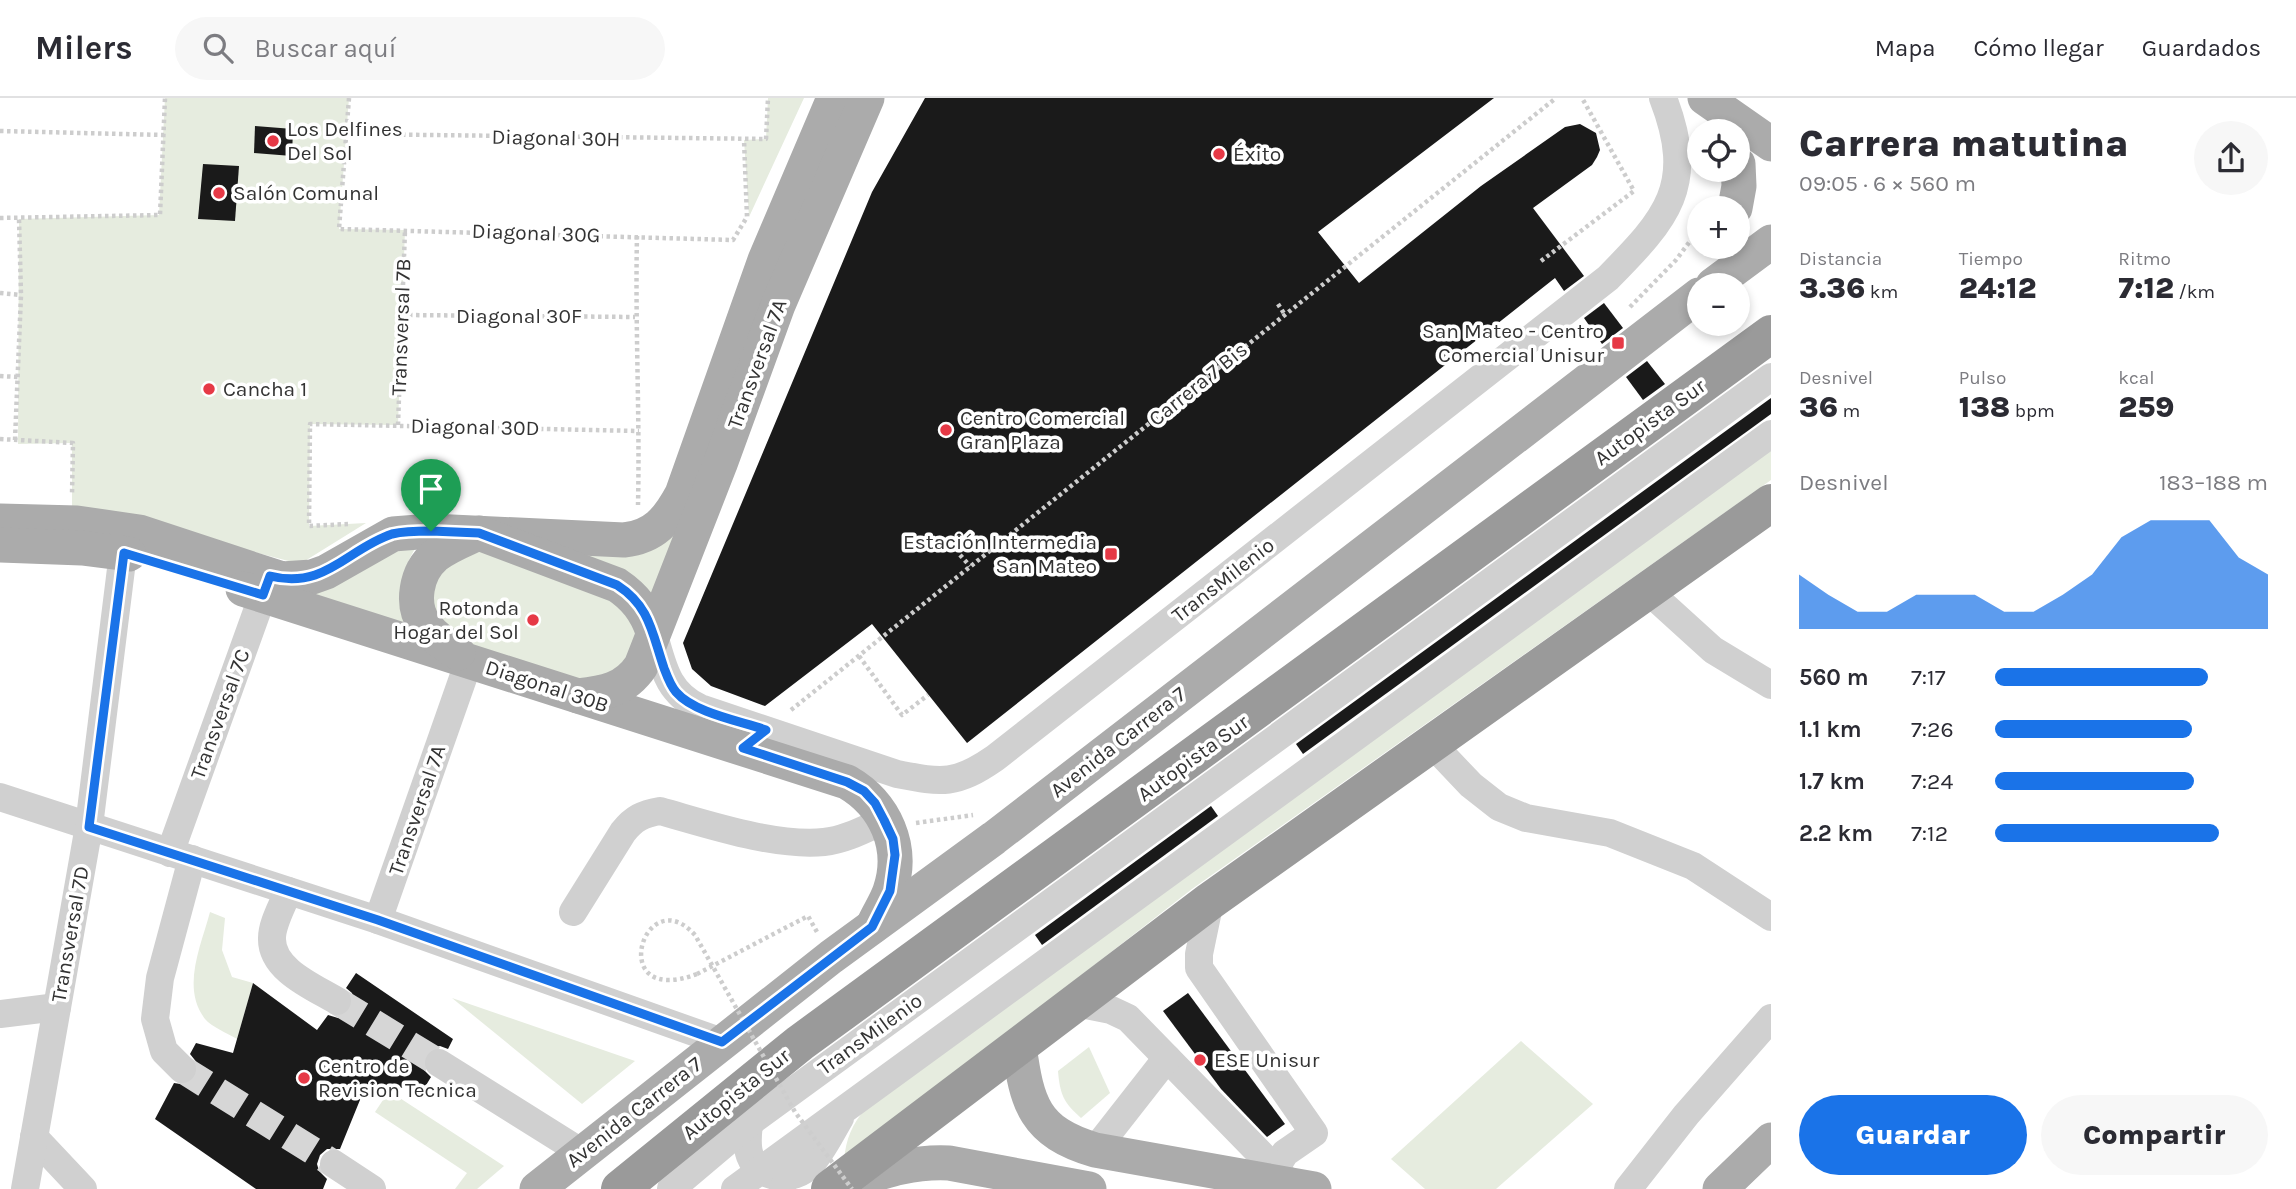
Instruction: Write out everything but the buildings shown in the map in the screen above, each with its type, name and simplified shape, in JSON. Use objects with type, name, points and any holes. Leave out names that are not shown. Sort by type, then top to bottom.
[{"type":"highway","name":"Autopista Sur","points":[[620,1189],[800,1043],[1771,334]]},
{"type":"highway","points":[[838,1189],[1019,1046],[1210,901],[1771,503]]},
{"type":"main road","name":"Transversal 7A","points":[[637,526],[653,532],[670,516],[682,494],[765,260],[834,98]]},
{"type":"main road","name":"Transversal 7A","points":[[653,632],[720,464],[778,305],[867,98]]},
{"type":"main road","points":[[1706,99],[1718,119]]},
{"type":"main road","points":[[1706,99],[1771,144]]},
{"type":"main road","points":[[1728,273],[1771,242]]},
{"type":"main road","name":"Avenida Carrera 7","points":[[537,1189],[722,1042],[994,838],[1687,304]]},
{"type":"main road","name":"Diagonal 30B","points":[[0,521],[77,523],[139,532],[267,585],[469,662],[847,782],[864,791],[875,803],[893,839],[895,855],[890,891],[872,927]]},
{"type":"main road","points":[[267,585],[326,572],[393,534],[431,531],[624,540],[637,526]]},
{"type":"main road","points":[[469,662],[435,636],[423,622],[417,606],[416,592],[420,578],[435,556],[479,533],[617,585],[641,606],[653,632],[641,666],[633,678],[606,692],[578,696]]},
{"type":"main road","name":"Diagonal 30B","points":[[0,545],[124,553],[267,585]]},
{"type":"main road","points":[[1019,1046],[1026,1090],[1038,1114],[1056,1133],[1072,1143],[1105,1151],[1293,1181]]},
{"type":"main road","points":[[1720,1189],[1771,1140]]},
{"type":"main road","points":[[1105,1151],[1118,1174],[1107,1189]]},
{"type":"main road","points":[[838,1189],[905,1165],[927,1162],[1089,1189]]},
{"type":"street","name":"TransMilenio","points":[[653,632],[668,679],[675,692],[687,702],[897,774],[925,780],[959,779],[971,774],[995,758],[1608,278],[1648,238],[1667,211],[1675,186],[1675,141],[1663,98]]},
{"type":"street","name":"TransMilenio","points":[[671,1189],[749,1123],[1771,377]]},
{"type":"street","points":[[749,1123],[747,1141],[750,1157],[760,1170],[773,1176],[787,1177],[802,1172],[811,1164],[848,1105],[1771,434]]},
{"type":"street","name":"Transversal 7D","points":[[25,1189],[89,827],[124,553]]},
{"type":"street","name":"Transversal 7C","points":[[182,1069],[164,1051],[155,1019],[181,856],[267,585]]},
{"type":"street","points":[[1648,590],[1713,650],[1771,685]]},
{"type":"street","name":"Transversal 7A","points":[[378,920],[469,662]]},
{"type":"street","points":[[1432,744],[1471,785],[1499,807],[1526,818],[1610,833],[1693,866],[1771,917]]},
{"type":"street","points":[[0,797],[378,920],[722,1042]]},
{"type":"street","points":[[573,912],[623,832],[631,821],[643,814],[660,811],[764,837],[822,842],[838,839],[884,820]]},
{"type":"street","points":[[288,891],[271,937],[274,953],[285,968],[337,1001]]},
{"type":"street","points":[[1210,901],[1199,954],[1199,968],[1314,1133],[1285,1153],[1293,1181]]},
{"type":"street","points":[[1076,1003],[1111,1010],[1128,1018],[1293,1181]]},
{"type":"street","points":[[0,1014],[57,1007]]},
{"type":"street","points":[[1628,1189],[1686,1115],[1771,1018]]},
{"type":"street","points":[[1105,1151],[1167,1058]]},
{"type":"street","points":[[439,1063],[581,1153]]},
{"type":"street","points":[[34,1137],[83,1189]]},
{"type":"street","points":[[334,1164],[372,1189]]},
{"type":"street","points":[[735,1189],[760,1170]]},
{"type":"path","points":[[0,218],[160,215],[165,98]]},
{"type":"path","points":[[346,134],[349,98]]},
{"type":"path","name":"Diagonal 30H","points":[[346,134],[744,141],[766,139],[768,98]]},
{"type":"path","name":"Carrera 7 Bis","points":[[766,730],[1556,98]]},
{"type":"path","points":[[1541,261],[1634,191],[1582,98]]},
{"type":"path","points":[[0,131],[164,135]]},
{"type":"path","name":"Diagonal 30G","points":[[346,134],[339,229],[733,240],[747,217],[744,141]]},
{"type":"path","points":[[15,440],[21,295],[19,219]]},
{"type":"path","name":"Transversal 7B","points":[[398,425],[405,230]]},
{"type":"path","points":[[637,236],[637,526]]},
{"type":"path","points":[[0,293],[21,295]]},
{"type":"path","points":[[1278,304],[1285,314]]},
{"type":"path","name":"Diagonal 30F","points":[[402,315],[635,317]]},
{"type":"path","points":[[0,376],[18,377]]},
{"type":"path","name":"Diagonal 30D","points":[[309,526],[310,424],[639,431]]},
{"type":"path","points":[[0,439],[73,443],[72,497]]},
{"type":"path","points":[[960,555],[970,566]]},
{"type":"path","points":[[859,656],[902,715],[928,695]]},
{"type":"path","points":[[808,916],[722,961],[709,968],[684,979],[657,979],[644,966],[641,958],[642,940],[653,927],[670,921],[688,927],[695,935],[709,959],[715,971],[838,1189]]},
{"type":"shaded area","points":[[165,98],[349,98],[339,229],[405,230],[398,425],[310,424],[309,526],[366,523],[300,564],[125,518],[72,511],[72,443],[18,444],[19,219],[159,215]]},
{"type":"shaded area","points":[[768,98],[804,98],[749,217],[744,140],[766,139]]},
{"type":"shaded area","points":[[1771,450],[1771,480],[1192,889],[844,1160],[850,1132],[866,1108]]},
{"type":"shaded area","points":[[679,529],[653,601],[562,552]]},
{"type":"shaded area","points":[[417,545],[401,583],[405,624],[298,592],[378,552]]},
{"type":"shaded area","points":[[471,548],[604,596],[621,606],[638,633],[627,658],[613,673],[579,681],[457,641],[442,631],[426,591],[429,581]]},
{"type":"shaded area","points":[[210,912],[225,918],[222,950],[232,977],[253,983],[237,1039],[205,1019],[194,994],[195,967]]},
{"type":"shaded area","points":[[452,998],[635,1061],[582,1104]]},
{"type":"shaded area","points":[[1521,1041],[1593,1104],[1496,1189],[1425,1189],[1391,1159]]},
{"type":"shaded area","points":[[1089,1047],[1110,1093],[1081,1118],[1064,1097],[1058,1071]]},
{"type":"shaded area","points":[[389,1091],[504,1166],[477,1189],[455,1189],[467,1173],[375,1112]]},
{"type":"tunnel","points":[[337,1001],[439,1063]]},
{"type":"tunnel","points":[[182,1069],[334,1164]]},
{"type":"place","name":"Los Delfines Del Sol","points":[[273,141]]},
{"type":"place","name":"Éxito","points":[[1219,154]]},
{"type":"place","name":"Salón Comunal","points":[[219,193]]},
{"type":"place","name":"San Mateo - Centro Comercial Unisur","points":[[1618,343]]},
{"type":"place","name":"Cancha 1","points":[[209,389]]},
{"type":"place","name":"Centro Comercial Gran Plaza","points":[[946,430]]},
{"type":"place","name":"Estación Intermedia San Mateo","points":[[1111,554]]},
{"type":"place","name":"Rotonda Hogar del Sol","points":[[533,620]]},
{"type":"place","name":"ESE Unisur","points":[[1200,1060]]},
{"type":"place","name":"Centro de Revision Tecnica","points":[[304,1078]]},
{"type":"route","points":[[431,531],[479,533],[617,585],[641,606],[675,692],[700,708],[766,730],[743,748],[847,782],[864,791],[875,803],[884,820],[893,839],[895,855],[890,891],[872,927],[722,1042],[378,920],[89,827],[124,553],[263,595],[270,576],[282,579],[312,577],[326,572],[393,534],[431,531]]}]
